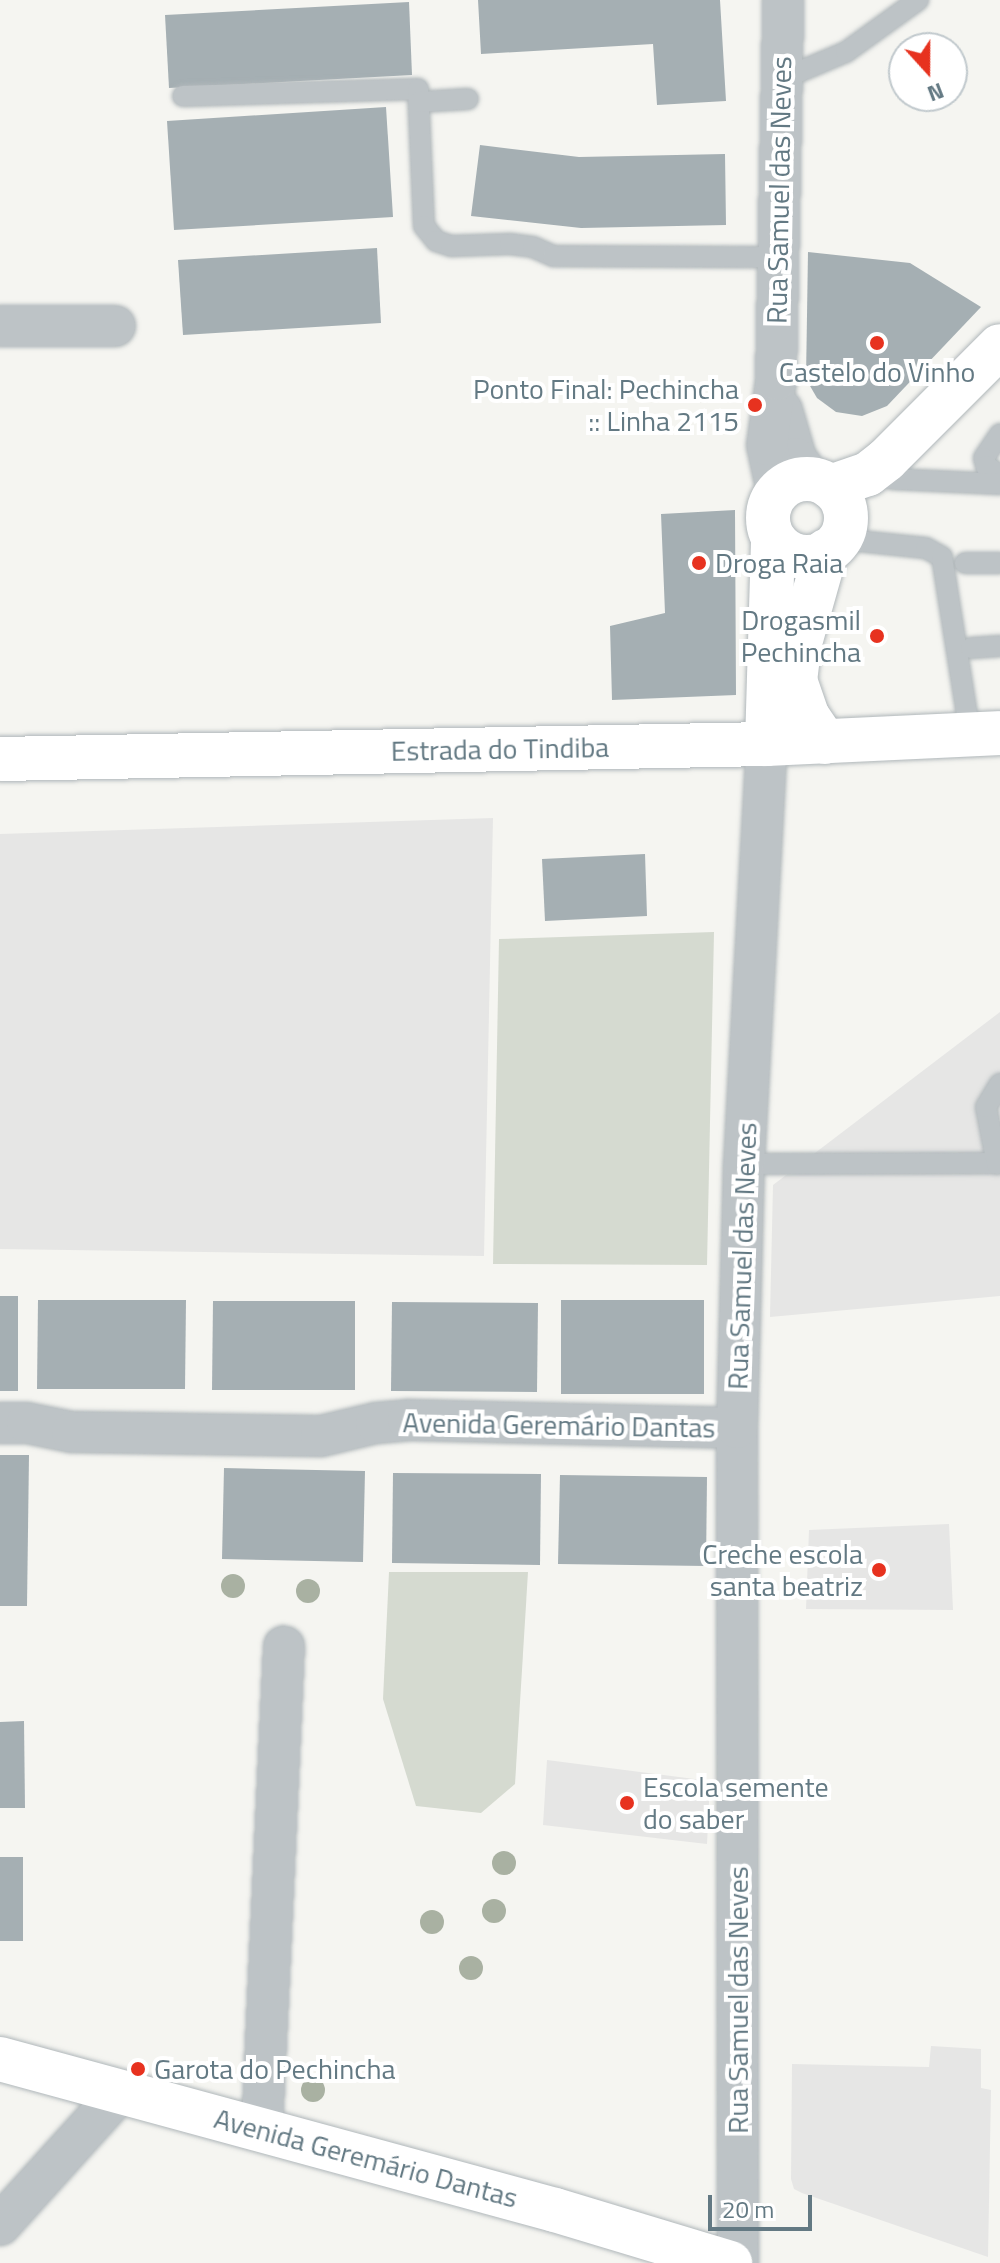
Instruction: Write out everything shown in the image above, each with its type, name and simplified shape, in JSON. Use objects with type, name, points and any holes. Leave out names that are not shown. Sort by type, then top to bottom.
[{"type":"main road","points":[[926,422],[892,479],[835,542],[801,556],[780,546],[773,538],[768,522],[769,507],[806,486],[868,474],[926,422],[1000,346]]},
{"type":"main road","points":[[806,486],[845,509],[800,643],[795,681],[807,715],[825,742]]},
{"type":"main road","name":"Rua Samuel das Neves","points":[[767,744],[773,538]]},
{"type":"main road","name":"Estrada do Tindiba","points":[[0,759],[767,744],[985,733]]},
{"type":"main road","name":"Avenida Geremário Dantas","points":[[0,2059],[555,2210],[643,2252],[730,2263]]},
{"type":"street","name":"Rua Samuel das Neves","points":[[783,0],[776,380],[767,445],[806,486]]},
{"type":"street","points":[[0,326],[115,326]]},
{"type":"street","name":"Rua Samuel das Neves","points":[[738,2263],[737,1428],[744,1164],[767,744]]},
{"type":"street","name":"Avenida Geremário Dantas","points":[[0,1423],[27,1423],[72,1432],[321,1436],[408,1420],[737,1428]]},
{"type":"street","points":[[262,2130],[284,1647]]},
{"type":"street","points":[[0,2225],[121,2091]]},
{"type":"lane","points":[[782,79],[846,52],[918,0]]},
{"type":"lane","points":[[183,96],[418,89],[424,226],[436,241],[451,246],[533,247],[553,256],[778,257]]},
{"type":"lane","points":[[419,102],[468,99]]},
{"type":"lane","points":[[1000,434],[984,458],[986,466],[1000,475]]},
{"type":"lane","points":[[892,479],[1000,484]]},
{"type":"lane","points":[[835,542],[926,548],[942,557],[985,733]]},
{"type":"lane","points":[[965,563],[1000,563]]},
{"type":"lane","points":[[971,648],[1000,646]]},
{"type":"lane","points":[[744,1164],[998,1164],[986,1107],[1000,1084]]},
{"type":"shaded area","points":[[493,818],[484,1256],[0,1249],[0,834]]},
{"type":"shaded area","points":[[714,932],[707,1265],[493,1264],[499,939]]},
{"type":"shaded area","points":[[1000,1012],[1000,1296],[770,1317],[773,1185]]},
{"type":"shaded area","name":"Creche escola santa beatriz","points":[[949,1524],[953,1610],[806,1609],[809,1530]]},
{"type":"shaded area","points":[[389,1572],[528,1572],[515,1784],[481,1813],[416,1806],[383,1699]]},
{"type":"shaded area","name":"Escola semente do saber","points":[[547,1760],[710,1781],[707,1844],[543,1825]]},
{"type":"shaded area","points":[[931,2046],[981,2049],[981,2088],[991,2090],[988,2257],[802,2193],[794,2189],[791,2179],[792,2064],[929,2067]]},
{"type":"building","points":[[478,0],[720,0],[726,101],[657,105],[653,44],[481,54]]},
{"type":"building","points":[[409,2],[412,75],[169,88],[165,15]]},
{"type":"building","points":[[386,107],[393,217],[174,230],[167,121]]},
{"type":"building","points":[[480,145],[579,157],[725,154],[726,225],[581,228],[471,216]]},
{"type":"building","points":[[377,248],[381,323],[183,335],[178,260]]},
{"type":"building","name":"Castelo do Vinho","points":[[808,252],[910,263],[981,307],[887,406],[862,416],[836,412],[817,398],[806,379]]},
{"type":"building","name":"Droga Raia","points":[[735,510],[736,695],[612,700],[610,626],[665,613],[661,514]]},
{"type":"building","points":[[645,854],[647,916],[545,921],[542,859]]},
{"type":"building","points":[[0,1296],[18,1296],[18,1391],[0,1391]]},
{"type":"building","points":[[38,1300],[186,1300],[185,1389],[37,1389]]},
{"type":"building","points":[[561,1300],[704,1300],[704,1394],[561,1394]]},
{"type":"building","points":[[213,1301],[355,1301],[355,1390],[212,1390]]},
{"type":"building","points":[[392,1302],[538,1303],[537,1392],[391,1391]]},
{"type":"building","points":[[0,1455],[29,1455],[27,1606],[0,1606]]},
{"type":"building","points":[[224,1468],[365,1471],[363,1562],[222,1559]]},
{"type":"building","points":[[393,1473],[541,1474],[540,1565],[392,1563]]},
{"type":"building","points":[[560,1475],[707,1477],[706,1566],[558,1564]]},
{"type":"building","points":[[24,1721],[25,1808],[0,1808],[0,1722]]},
{"type":"building","points":[[0,1857],[23,1857],[23,1941],[0,1941]]},
{"type":"place","name":"Castelo do Vinho","points":[[877,343]]},
{"type":"place","name":"Ponto Final: Pechincha :: Linha 2115","points":[[755,405]]},
{"type":"place","name":"Droga Raia","points":[[699,563]]},
{"type":"place","name":"Drogasmil Pechincha","points":[[877,636]]},
{"type":"place","name":"Creche escola santa beatriz","points":[[879,1570]]},
{"type":"place","name":"Escola semente do saber","points":[[627,1803]]},
{"type":"place","name":"Garota do Pechincha","points":[[138,2069]]}]
